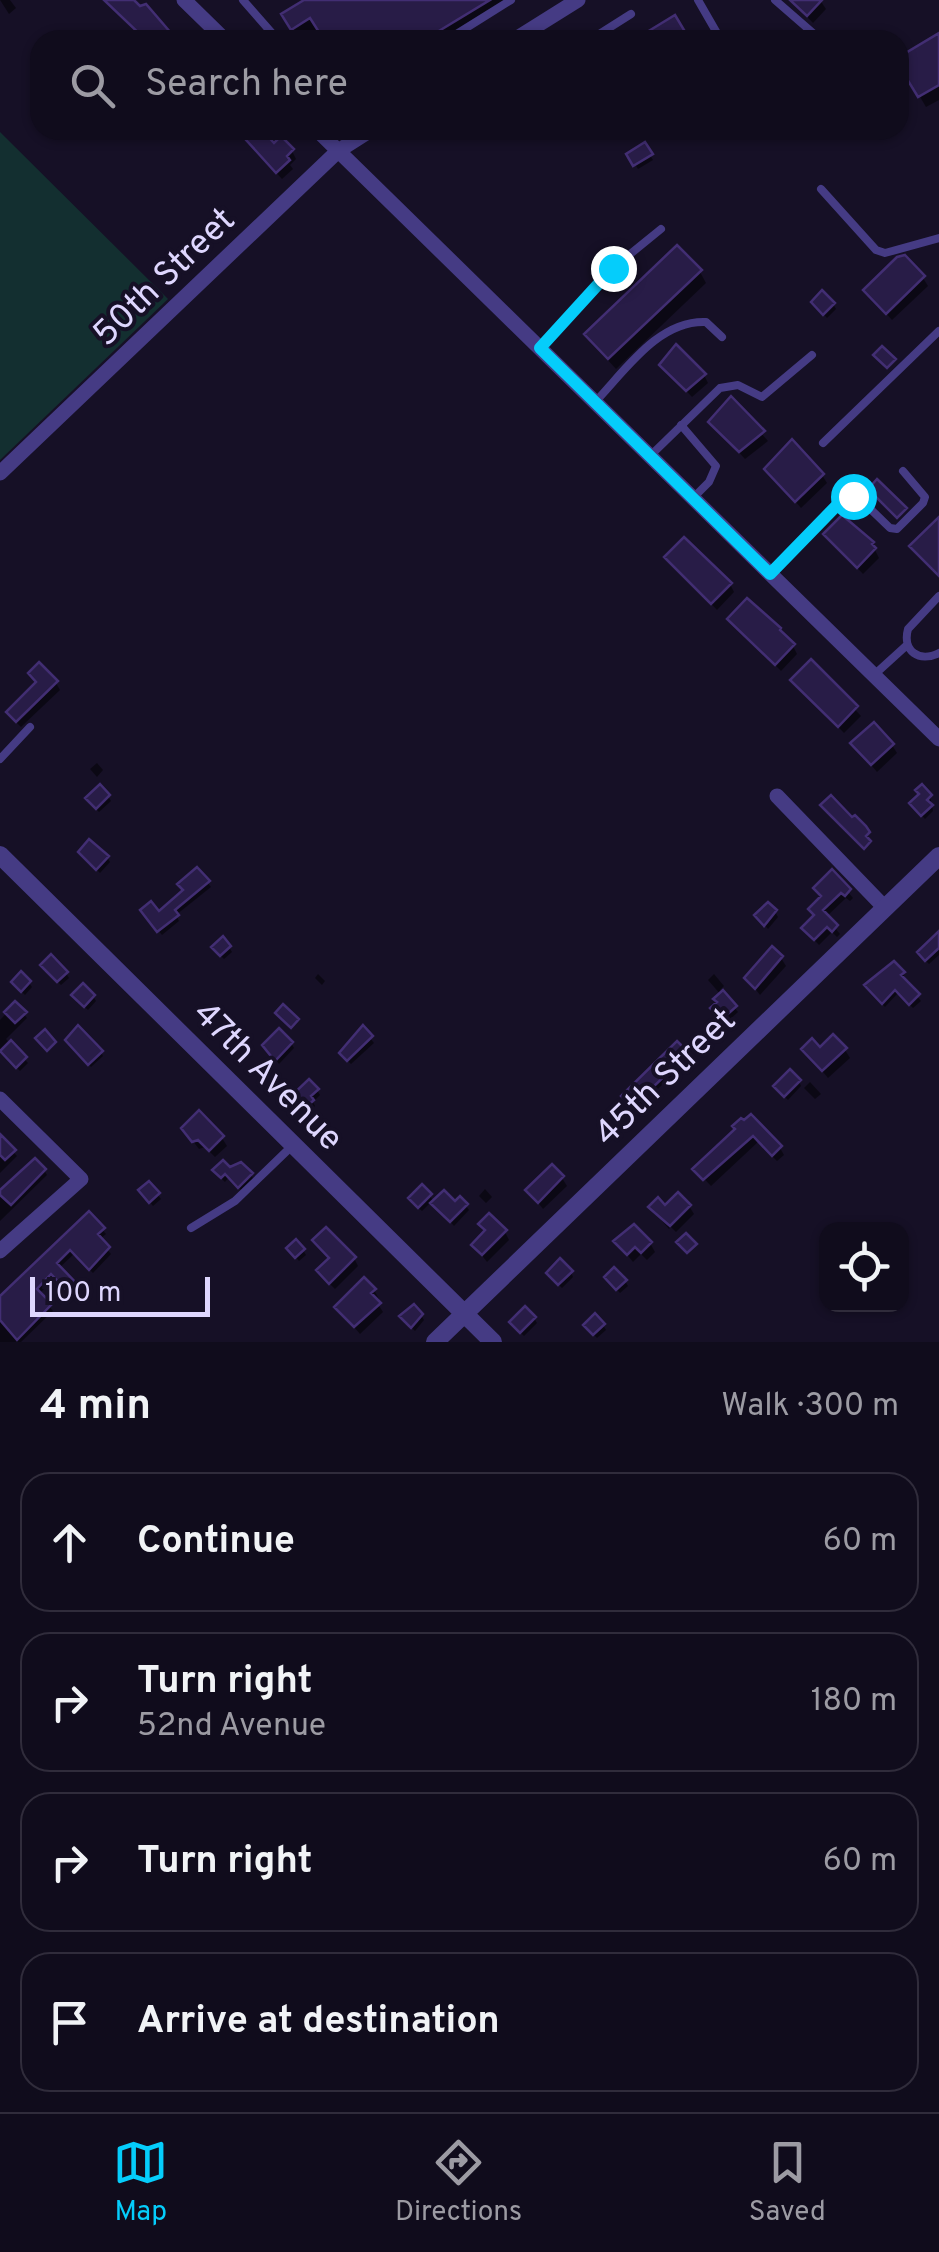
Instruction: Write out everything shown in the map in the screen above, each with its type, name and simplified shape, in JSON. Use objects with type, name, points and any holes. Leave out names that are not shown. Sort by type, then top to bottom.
[{"type":"street","points":[[184,0],[215,30]]},
{"type":"street","points":[[531,30],[561,5],[578,0]]},
{"type":"street","points":[[327,140],[939,739]]},
{"type":"street","name":"50th Street","points":[[0,472],[338,151],[355,140]]},
{"type":"street","points":[[777,796],[885,908]]},
{"type":"street","name":"47th Avenue","points":[[0,855],[492,1342]]},
{"type":"street","name":"45th Street","points":[[434,1342],[939,856]]},
{"type":"street","points":[[0,1099],[80,1179],[0,1251]]},
{"type":"lane","points":[[243,0],[269,30]]},
{"type":"lane","points":[[463,30],[511,0]]},
{"type":"lane","points":[[698,0],[715,30]]},
{"type":"lane","points":[[775,0],[809,30]]},
{"type":"lane","points":[[606,30],[631,14]]},
{"type":"lane","points":[[820,189],[876,250],[886,252],[939,238]]},
{"type":"lane","points":[[540,348],[613,268],[661,229]]},
{"type":"lane","points":[[595,402],[662,333],[690,321],[706,322],[722,338]]},
{"type":"lane","points":[[823,443],[939,332]]},
{"type":"lane","points":[[650,456],[720,388],[738,385],[762,397],[812,355]]},
{"type":"lane","points":[[682,425],[716,466],[709,482],[693,498]]},
{"type":"lane","points":[[770,574],[844,498],[859,498],[890,528],[896,529],[924,503],[925,497],[904,470]]},
{"type":"lane","points":[[939,596],[908,629],[907,644],[923,658],[939,653]]},
{"type":"lane","points":[[874,675],[907,644]]},
{"type":"lane","points":[[0,759],[30,727]]},
{"type":"lane","points":[[191,1228],[235,1201],[293,1144]]},
{"type":"green space","points":[[0,132],[168,299],[0,460]]},
{"type":"building","points":[[104,0],[146,4],[168,30],[136,30]]},
{"type":"building","points":[[304,0],[490,0],[440,30],[318,30],[310,18],[291,30],[281,14]]},
{"type":"building","points":[[790,0],[822,0],[807,16]]},
{"type":"building","points":[[675,15],[684,30],[650,30]]},
{"type":"building","points":[[939,33],[939,85],[918,97],[909,82],[909,51]]},
{"type":"building","points":[[246,140],[274,143],[285,140],[294,149],[287,156],[290,160],[276,173]]},
{"type":"building","points":[[645,142],[653,154],[633,166],[626,154]]},
{"type":"building","points":[[677,245],[702,270],[608,359],[584,334]]},
{"type":"building","points":[[905,255],[925,276],[886,314],[863,290],[897,257]]},
{"type":"building","points":[[822,290],[835,303],[823,315],[811,302]]},
{"type":"building","points":[[676,344],[706,374],[686,391],[659,365]]},
{"type":"building","points":[[882,346],[896,359],[887,368],[873,355]]},
{"type":"building","points":[[731,396],[765,431],[739,452],[708,422]]},
{"type":"building","points":[[792,439],[824,474],[795,502],[764,469]]},
{"type":"building","points":[[877,479],[907,508],[897,518],[868,489]]},
{"type":"building","points":[[842,515],[876,548],[857,568],[823,534]]},
{"type":"building","points":[[939,517],[939,576],[909,546]]},
{"type":"building","points":[[684,537],[732,583],[711,604],[664,557]]},
{"type":"building","points":[[747,598],[795,644],[775,665],[727,619]]},
{"type":"building","points":[[811,659],[858,706],[838,727],[790,680]]},
{"type":"building","points":[[39,662],[58,681],[16,722],[6,712],[36,682],[28,673]]},
{"type":"building","points":[[874,722],[894,744],[871,765],[850,743]]},
{"type":"building","points":[[100,784],[110,795],[96,809],[85,798]]},
{"type":"building","points":[[922,784],[932,795],[927,800],[933,805],[921,816],[909,803],[919,794],[915,790]]},
{"type":"building","points":[[831,795],[870,832],[866,836],[871,841],[864,849],[820,805]]},
{"type":"building","points":[[89,839],[109,856],[96,870],[78,852]]},
{"type":"building","points":[[197,867],[210,881],[175,910],[179,915],[157,932],[140,910],[151,901],[159,911],[183,890],[177,884]]},
{"type":"building","points":[[832,869],[851,889],[823,910],[838,925],[832,932],[827,927],[814,940],[801,928],[814,915],[808,909],[821,896],[813,888]]},
{"type":"building","points":[[768,902],[777,910],[764,926],[754,915]]},
{"type":"building","points":[[939,931],[939,948],[925,961],[917,952]]},
{"type":"building","points":[[223,936],[231,946],[220,956],[211,947]]},
{"type":"building","points":[[772,946],[783,956],[755,989],[744,978]]},
{"type":"building","points":[[51,954],[68,972],[57,982],[40,965]]},
{"type":"building","points":[[894,961],[905,972],[901,975],[920,994],[909,1005],[895,990],[882,1004],[864,985]]},
{"type":"building","points":[[21,971],[31,981],[21,992],[11,982]]},
{"type":"building","points":[[83,983],[95,995],[84,1007],[71,995]]},
{"type":"building","points":[[723,990],[737,1006],[721,1020],[710,1008]]},
{"type":"building","points":[[15,1001],[27,1012],[15,1023],[4,1012]]},
{"type":"building","points":[[283,1004],[299,1019],[291,1028],[275,1013]]},
{"type":"building","points":[[78,1025],[103,1051],[88,1065],[65,1040]]},
{"type":"building","points":[[363,1025],[373,1036],[347,1061],[339,1053]]},
{"type":"building","points":[[279,1028],[293,1042],[275,1061],[262,1045]]},
{"type":"building","points":[[45,1029],[56,1042],[47,1051],[35,1038]]},
{"type":"building","points":[[833,1034],[847,1048],[822,1071],[801,1049],[812,1038],[820,1047]]},
{"type":"building","points":[[11,1040],[27,1057],[16,1068],[0,1051]]},
{"type":"building","points":[[677,1041],[689,1053],[632,1107],[621,1096]]},
{"type":"building","points":[[790,1069],[801,1080],[784,1097],[773,1086]]},
{"type":"building","points":[[309,1079],[319,1089],[300,1113],[287,1100]]},
{"type":"building","points":[[199,1110],[224,1136],[209,1151],[198,1140],[192,1142],[181,1128]]},
{"type":"building","points":[[751,1114],[782,1146],[772,1156],[753,1136],[703,1180],[692,1169],[735,1129],[732,1126]]},
{"type":"building","points":[[0,1134],[16,1150],[5,1160],[0,1155]]},
{"type":"building","points":[[35,1158],[46,1169],[11,1205],[0,1190]]},
{"type":"building","points":[[223,1160],[230,1167],[241,1162],[253,1173],[238,1188],[225,1174],[221,1178],[212,1170]]},
{"type":"building","points":[[552,1164],[564,1176],[538,1203],[525,1190]]},
{"type":"building","points":[[149,1181],[160,1193],[149,1203],[138,1190]]},
{"type":"building","points":[[422,1184],[432,1194],[418,1208],[408,1198]]},
{"type":"building","points":[[444,1190],[455,1201],[460,1196],[468,1204],[450,1222],[430,1203]]},
{"type":"building","points":[[678,1192],[691,1205],[670,1226],[648,1207],[658,1197],[665,1205]]},
{"type":"building","points":[[89,1211],[105,1228],[98,1234],[110,1247],[89,1270],[70,1250],[57,1263],[80,1287],[72,1296],[51,1274],[37,1289],[52,1304],[17,1340],[0,1320],[0,1296]]},
{"type":"building","points":[[489,1213],[507,1230],[482,1255],[471,1245],[485,1230],[478,1224]]},
{"type":"building","points":[[634,1224],[652,1242],[641,1253],[635,1247],[627,1255],[613,1241]]},
{"type":"building","points":[[326,1227],[356,1257],[329,1284],[316,1270],[329,1258],[312,1240]]},
{"type":"building","points":[[686,1233],[697,1244],[687,1253],[676,1242]]},
{"type":"building","points":[[296,1239],[305,1249],[295,1258],[286,1248]]},
{"type":"building","points":[[560,1258],[573,1271],[558,1285],[546,1273]]},
{"type":"building","points":[[614,1267],[627,1280],[616,1290],[604,1277]]},
{"type":"building","points":[[364,1277],[376,1289],[371,1293],[381,1303],[354,1327],[334,1307]]},
{"type":"building","points":[[414,1304],[423,1314],[411,1328],[399,1316]]},
{"type":"building","points":[[525,1306],[536,1317],[520,1333],[509,1322]]},
{"type":"building","points":[[595,1313],[605,1324],[593,1335],[583,1325]]},
{"type":"route","points":[[613,268],[540,348],[770,574],[844,498],[853,496]]}]
